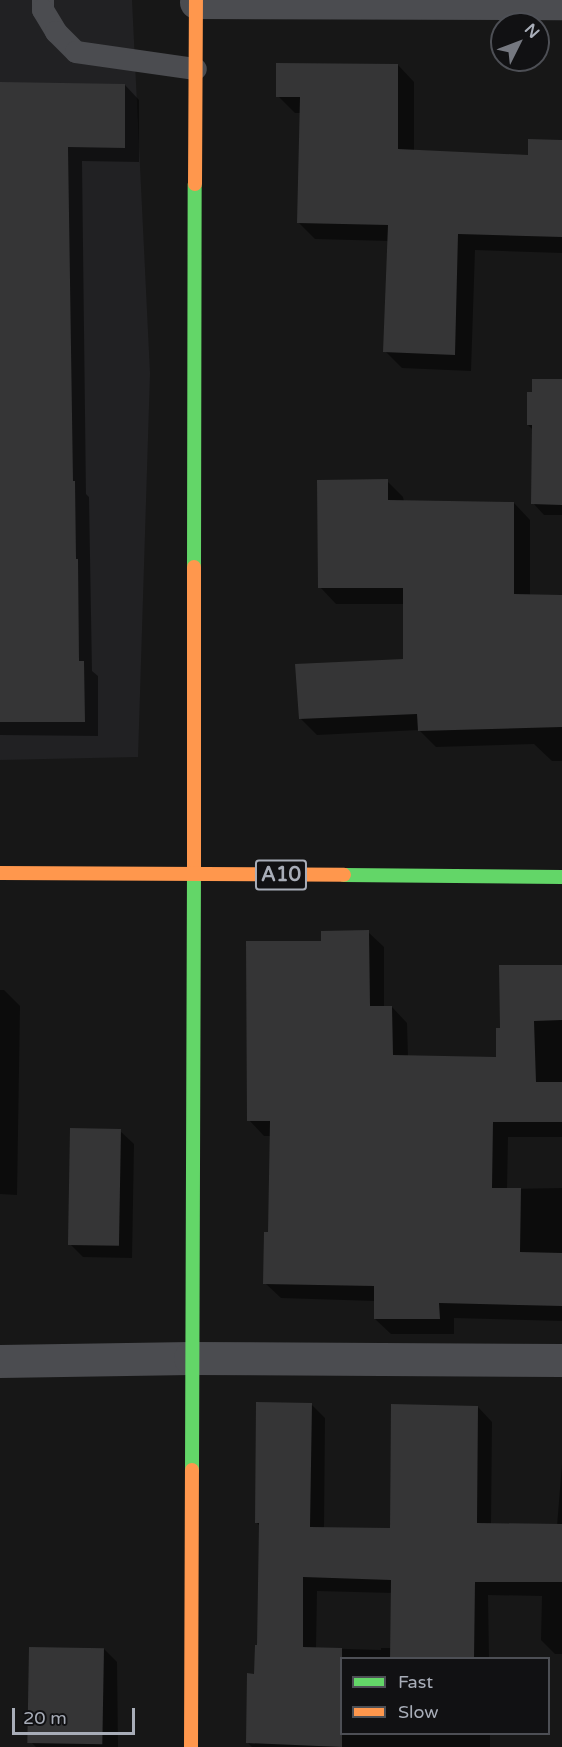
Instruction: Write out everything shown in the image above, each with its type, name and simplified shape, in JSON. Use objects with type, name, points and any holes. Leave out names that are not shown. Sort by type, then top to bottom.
[{"type":"street","points":[[191,1747],[190,1358],[195,874],[196,1],[562,3]]},
{"type":"street","name":"A10","points":[[0,873],[562,877]]},
{"type":"street","points":[[0,1361],[190,1358],[562,1360]]},
{"type":"lane","points":[[43,0],[43,10],[56,32],[76,52],[196,69]]},
{"type":"shaded area","points":[[0,0],[132,0],[150,373],[138,757],[0,760]]},
{"type":"building","points":[[276,63],[398,64],[398,149],[528,155],[528,139],[562,140],[562,237],[458,234],[455,355],[383,352],[388,225],[297,223],[300,97],[276,97]]},
{"type":"building","points":[[0,82],[125,84],[125,148],[68,147],[73,481],[75,481],[76,559],[78,559],[79,661],[84,661],[85,722],[0,722]]},
{"type":"building","points":[[532,379],[562,379],[562,505],[531,504],[532,425],[527,425],[527,392],[532,392]]},
{"type":"building","points":[[388,479],[388,500],[514,502],[514,594],[562,595],[562,727],[418,731],[417,714],[299,719],[295,664],[403,659],[403,588],[318,588],[317,480]]},
{"type":"building","points":[[369,930],[370,1006],[392,1006],[393,1055],[496,1057],[496,1028],[500,1028],[499,965],[562,965],[562,1020],[534,1021],[536,1082],[562,1082],[562,1122],[493,1122],[492,1188],[521,1188],[520,1252],[562,1253],[562,1306],[439,1303],[440,1319],[374,1319],[374,1286],[263,1284],[264,1232],[268,1232],[270,1121],[247,1121],[246,941],[321,941],[321,931]]},
{"type":"building","points":[[70,1128],[121,1129],[119,1246],[68,1245]]},
{"type":"building","points":[[256,1402],[312,1403],[310,1527],[390,1528],[391,1404],[478,1406],[477,1523],[562,1524],[562,1582],[475,1582],[474,1657],[390,1657],[391,1580],[303,1577],[303,1647],[342,1648],[340,1735],[342,1735],[342,1747],[246,1743],[247,1673],[254,1674],[255,1645],[257,1645],[259,1523],[255,1523]]},
{"type":"building","points":[[29,1647],[104,1648],[102,1744],[27,1743]]},
{"type":"traffic: fast","points":[[194,567],[195,184]]},
{"type":"traffic: fast","points":[[192,1470],[194,872]]},
{"type":"traffic: fast","points":[[344,875],[562,877]]},
{"type":"traffic: slow","points":[[195,184],[196,0]]},
{"type":"traffic: slow","points":[[194,567],[194,872]]},
{"type":"traffic: slow","points":[[0,873],[344,875]]},
{"type":"traffic: slow","points":[[191,1747],[192,1470]]}]
